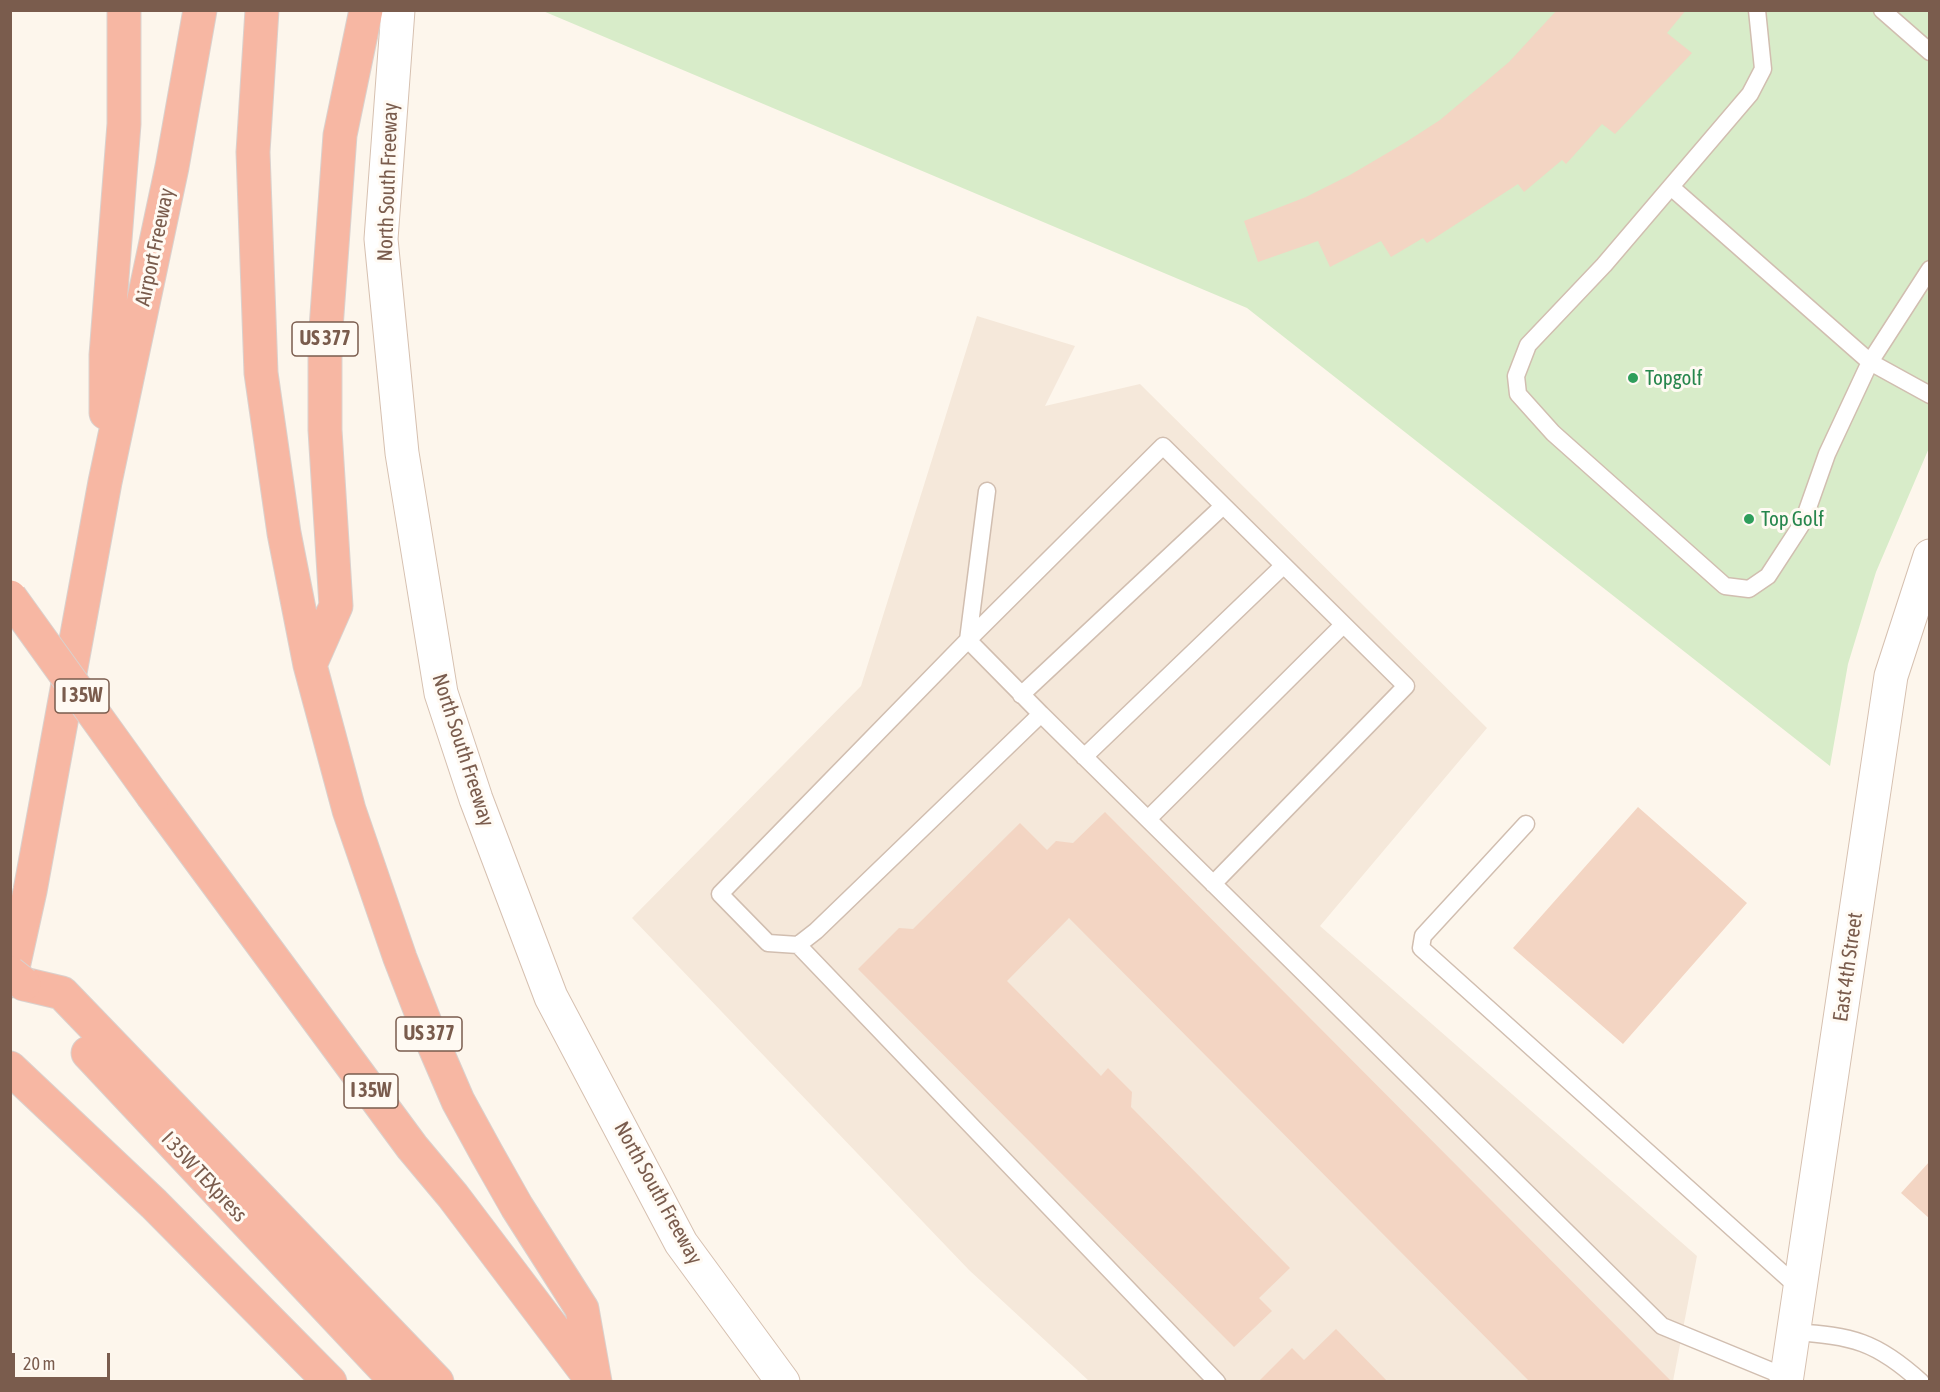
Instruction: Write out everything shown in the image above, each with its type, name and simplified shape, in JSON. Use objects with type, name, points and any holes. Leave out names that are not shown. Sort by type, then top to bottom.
[{"type":"highway","points":[[124,10],[124,124],[106,355],[105,482],[15,980],[62,993],[437,1382]]},
{"type":"highway","name":"Airport Freeway","points":[[105,482],[172,167],[200,10]]},
{"type":"highway","points":[[262,10],[253,152],[261,373],[284,534],[310,665]]},
{"type":"highway","name":"US 377","points":[[366,10],[340,135],[325,342],[325,430],[336,606],[310,665],[349,810],[400,958],[433,1043],[458,1101],[487,1154],[517,1207],[582,1309],[594,1382]]},
{"type":"highway","name":"I 35W","points":[[10,597],[153,796],[412,1147],[453,1196],[594,1382]]},
{"type":"highway","name":"I 35W TEXpress","points":[[15,980],[397,1382]]},
{"type":"highway","points":[[10,1068],[154,1204],[330,1382]]},
{"type":"main road","name":"North South Freeway","points":[[398,10],[381,239],[402,453],[441,693],[476,799],[550,997],[681,1243],[783,1382]]},
{"type":"main road","name":"East 4th Street","points":[[1786,1379],[1891,676],[1929,556]]},
{"type":"lane","points":[[1757,10],[1763,69],[1757,83],[1604,265],[1528,345],[1516,376],[1518,394],[1553,433],[1725,586],[1749,589],[1768,576],[1803,522],[1827,454],[1870,362],[1929,269]]},
{"type":"lane","points":[[1882,10],[1929,52]]},
{"type":"lane","points":[[1671,187],[1870,362],[1929,395]]},
{"type":"lane","points":[[1041,714],[816,931],[798,945],[768,943],[720,894],[968,640],[1162,446],[1406,686],[1213,884]]},
{"type":"lane","points":[[968,640],[987,491]]},
{"type":"lane","points":[[1021,695],[1222,507]]},
{"type":"lane","points":[[1084,757],[1282,566]]},
{"type":"lane","points":[[1148,819],[1343,625]]},
{"type":"lane","points":[[968,640],[1021,695],[1662,1326],[1786,1379]]},
{"type":"lane","points":[[1526,824],[1423,936],[1421,948],[1800,1289]]},
{"type":"lane","points":[[798,945],[1217,1382]]},
{"type":"lane","points":[[1794,1332],[1832,1335],[1866,1343],[1901,1364],[1921,1382]]},
{"type":"shaded area","points":[[977,316],[1075,346],[1045,406],[1140,384],[1487,728],[1320,926],[1697,1256],[1673,1381],[1089,1381],[969,1270],[632,918],[861,686]]},
{"type":"green space","name":"Topgolf","points":[[543,11],[1929,11],[1929,448],[1876,572],[1848,664],[1830,766],[1247,308]]},
{"type":"building","points":[[1557,10],[1686,10],[1667,33],[1692,53],[1615,134],[1602,124],[1566,164],[1562,160],[1524,192],[1518,184],[1427,243],[1423,238],[1391,257],[1381,241],[1330,267],[1318,241],[1258,262],[1244,221],[1306,197],[1350,175],[1440,120],[1509,62]]},
{"type":"building","points":[[1638,807],[1747,903],[1623,1044],[1513,948]]},
{"type":"building","points":[[1105,812],[1672,1382],[1530,1382],[1069,918],[1007,981],[1101,1076],[1108,1068],[1132,1092],[1131,1107],[1290,1268],[1259,1298],[1272,1311],[1234,1347],[858,969],[899,928],[913,929],[1020,823],[1047,850],[1056,841],[1073,843]]},
{"type":"building","points":[[1930,1161],[1930,1219],[1901,1193]]},
{"type":"building","points":[[1336,1329],[1388,1382],[1258,1382],[1292,1348],[1304,1360]]},
{"type":"place","name":"Topgolf","points":[[1633,378]]},
{"type":"place","name":"Top Golf","points":[[1749,519]]}]
